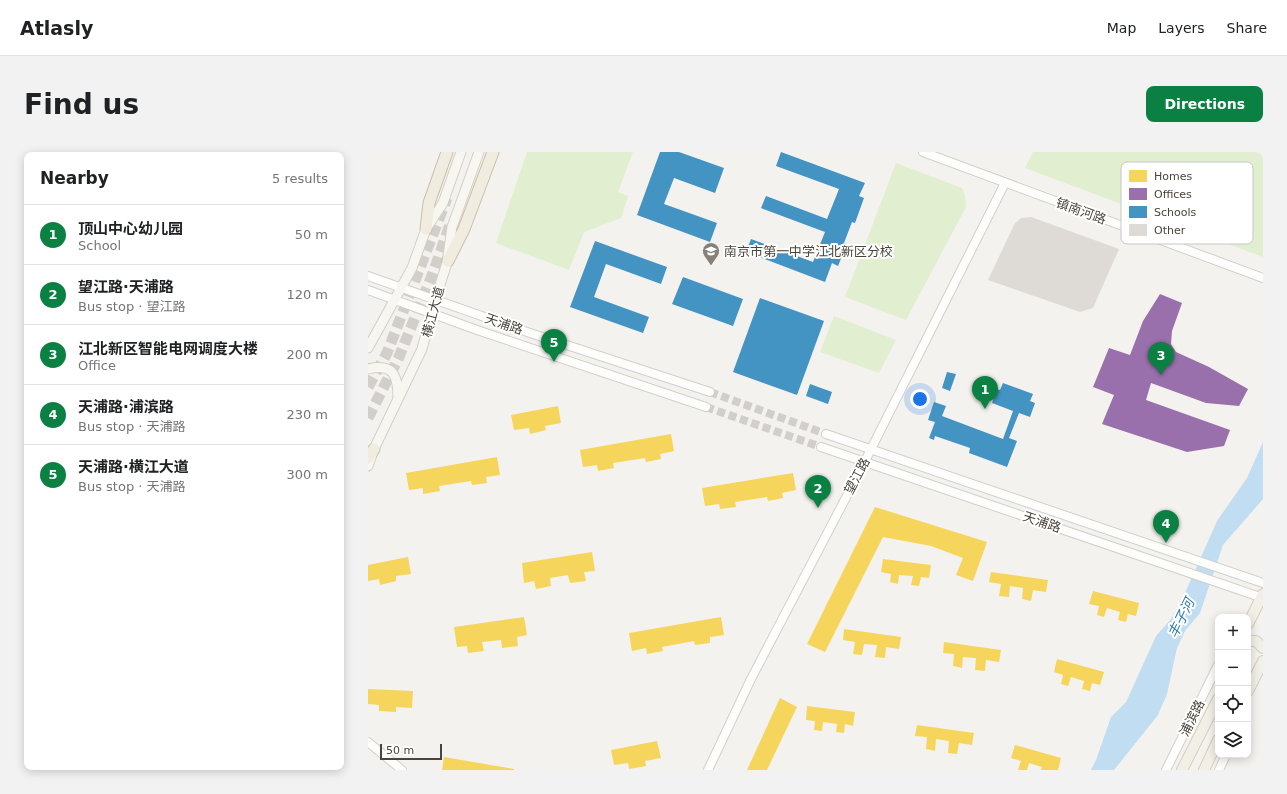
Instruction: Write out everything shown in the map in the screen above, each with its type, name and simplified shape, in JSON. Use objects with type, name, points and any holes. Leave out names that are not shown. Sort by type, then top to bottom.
[{"type":"highway","points":[[426,229],[429,203],[447,152]]},
{"type":"highway","points":[[448,261],[464,230],[493,152]]},
{"type":"main road","points":[[368,348],[412,268],[426,229],[443,203],[461,152]]},
{"type":"main road","name":"横江大道","points":[[368,466],[371,454],[422,349],[435,300],[448,261],[452,227],[479,152]]},
{"type":"main road","points":[[368,369],[378,366],[387,368],[395,374],[398,383],[398,401]]},
{"type":"main road","points":[[1251,618],[1262,597]]},
{"type":"main road","points":[[1251,641],[1256,641],[1263,648]]},
{"type":"main road","points":[[1250,686],[1263,661]]},
{"type":"main road","name":"浦滨路","points":[[1182,770],[1215,705]]},
{"type":"main road","points":[[1204,770],[1215,746]]},
{"type":"street","name":"镇南河路","points":[[922,152],[1121,226]]},
{"type":"street","name":"望江路","points":[[708,770],[789,604],[871,449],[1005,183]]},
{"type":"street","name":"镇南河路","points":[[1171,244],[1263,278]]},
{"type":"street","name":"天浦路","points":[[368,276],[435,300],[710,392]]},
{"type":"street","name":"天浦路","points":[[368,290],[394,301],[706,407]]},
{"type":"street","name":"天浦路","points":[[826,434],[1229,570],[1263,583]]},
{"type":"street","name":"天浦路","points":[[821,447],[1262,597]]},
{"type":"street","name":"浦滨路","points":[[1166,770],[1215,671]]},
{"type":"street","points":[[368,742],[402,770]]},
{"type":"street","points":[[1219,770],[1225,758]]},
{"type":"green space","points":[[527,152],[633,152],[618,192],[628,196],[621,218],[584,232],[569,270],[496,243]]},
{"type":"green space","points":[[1033,152],[1263,152],[1263,257],[1228,244],[1253,244],[1253,162],[1121,162],[1121,204],[1025,168]]},
{"type":"green space","points":[[896,163],[962,188],[965,196],[966,207],[906,320],[845,297]]},
{"type":"green space","points":[[834,316],[896,340],[879,373],[820,352]]},
{"type":"water","name":"丰子河","points":[[1263,442],[1263,499],[1223,545],[1200,613],[1185,631],[1177,648],[1167,694],[1158,715],[1114,770],[1091,770],[1111,717],[1126,702],[1156,636],[1171,619],[1181,602],[1217,521],[1247,478]]},
{"type":"building: Homes","points":[[558,406],[561,423],[545,426],[546,430],[530,434],[529,428],[514,430],[511,415]]},
{"type":"building: Homes","points":[[671,434],[674,451],[660,454],[661,459],[646,462],[645,458],[613,463],[614,468],[598,471],[597,465],[583,467],[580,450]]},
{"type":"building: Homes","points":[[497,457],[500,475],[486,477],[487,483],[472,485],[471,481],[439,486],[440,491],[423,494],[423,488],[409,490],[406,473]]},
{"type":"building: Homes","points":[[793,473],[796,490],[782,493],[783,498],[768,501],[767,497],[735,502],[736,507],[720,509],[719,504],[705,506],[702,488]]},
{"type":"building: Homes","points":[[875,507],[987,542],[973,581],[956,575],[963,558],[931,546],[883,537],[825,652],[807,644]]},
{"type":"building: Homes","points":[[592,552],[595,571],[584,572],[586,581],[570,583],[568,575],[550,578],[551,586],[536,589],[534,581],[524,583],[522,563]]},
{"type":"building: Homes","points":[[408,557],[411,574],[396,576],[396,581],[380,585],[379,579],[368,581],[368,565]]},
{"type":"building: Homes","points":[[883,559],[931,565],[929,578],[921,577],[919,586],[911,585],[913,576],[899,575],[898,584],[890,582],[891,574],[881,572]]},
{"type":"building: Homes","points":[[991,572],[1048,580],[1046,592],[1033,590],[1031,601],[1022,599],[1023,588],[1010,586],[1009,597],[999,596],[1001,584],[989,582]]},
{"type":"building: Homes","points":[[1093,591],[1139,603],[1136,616],[1128,614],[1126,622],[1118,620],[1120,612],[1107,608],[1104,617],[1097,615],[1099,606],[1089,604]]},
{"type":"building: Homes","points":[[524,617],[527,635],[517,637],[518,646],[502,648],[501,640],[482,642],[484,651],[468,653],[467,646],[457,647],[454,627]]},
{"type":"building: Homes","points":[[721,617],[724,635],[710,637],[710,643],[695,645],[694,641],[662,647],[663,651],[647,654],[646,648],[632,651],[629,633]]},
{"type":"building: Homes","points":[[844,629],[901,637],[899,649],[886,647],[885,658],[875,657],[877,645],[864,644],[862,655],[853,654],[855,642],[843,640]]},
{"type":"building: Homes","points":[[944,642],[1001,650],[999,662],[986,660],[985,671],[975,670],[976,658],[963,657],[962,668],[953,666],[954,654],[943,653]]},
{"type":"building: Homes","points":[[1057,659],[1104,672],[1100,685],[1092,683],[1090,691],[1082,689],[1084,681],[1071,677],[1068,686],[1061,684],[1063,675],[1054,672]]},
{"type":"building: Homes","points":[[368,689],[413,691],[412,708],[396,707],[396,712],[379,711],[379,705],[368,704]]},
{"type":"building: Homes","points":[[780,698],[797,707],[767,770],[747,770]]},
{"type":"building: Homes","points":[[807,706],[855,712],[853,726],[845,724],[844,733],[836,732],[837,724],[823,722],[822,731],[814,730],[815,721],[806,720]]},
{"type":"building: Homes","points":[[917,725],[974,733],[972,745],[959,743],[957,754],[948,753],[949,741],[936,739],[935,751],[926,749],[927,737],[915,736]]},
{"type":"building: Homes","points":[[657,741],[661,758],[645,761],[646,766],[629,769],[628,763],[614,765],[611,750]]},
{"type":"building: Homes","points":[[1015,745],[1061,758],[1058,770],[1041,770],[1042,767],[1029,763],[1027,770],[1018,770],[1021,761],[1011,758]]},
{"type":"building: Homes","points":[[444,757],[514,769],[514,770],[442,770]]},
{"type":"building: Offices","points":[[1160,294],[1182,303],[1172,331],[1171,344],[1176,352],[1209,367],[1248,389],[1239,406],[1206,403],[1151,383],[1146,400],[1230,430],[1224,446],[1187,452],[1102,424],[1114,395],[1093,387],[1109,348],[1130,355],[1143,321]]},
{"type":"building: Schools","points":[[660,152],[679,152],[724,168],[715,193],[674,178],[664,204],[717,223],[710,242],[637,215]]},
{"type":"building: Schools","points":[[781,152],[865,183],[859,196],[864,198],[855,223],[852,222],[844,243],[847,244],[838,266],[832,263],[825,282],[746,252],[751,239],[813,262],[825,232],[761,208],[766,196],[827,219],[839,189],[776,166]]},
{"type":"building: Schools","points":[[595,241],[667,267],[661,284],[606,264],[594,297],[649,317],[643,333],[570,307]]},
{"type":"building: Schools","points":[[683,277],[743,299],[733,326],[672,304]]},
{"type":"building: Schools","points":[[760,298],[824,321],[797,395],[733,372]]},
{"type":"building: Schools","points":[[947,372],[956,374],[950,391],[942,388]]},
{"type":"building: Schools","points":[[1003,383],[1033,394],[1030,401],[1035,403],[1030,417],[1019,413],[1009,438],[1017,441],[1007,467],[969,453],[970,448],[935,436],[934,440],[929,438],[935,422],[928,420],[934,402],[946,406],[942,416],[1003,439],[1013,411],[992,403],[997,389],[1000,390]]},
{"type":"building: Schools","points":[[810,384],[832,392],[828,404],[806,396]]},
{"type":"building: Other","points":[[1031,217],[1119,249],[1093,308],[1080,312],[988,280],[1015,223],[1021,218]]},
{"type":"tunnel","points":[[368,387],[387,353],[447,198]]},
{"type":"tunnel","points":[[368,418],[399,357],[433,273],[451,222]]},
{"type":"tunnel","points":[[710,392],[826,434]]},
{"type":"tunnel","points":[[706,407],[821,447]]},
{"type":"place","name":"南京市第一中学江北新区分校","points":[[711,266]]},
{"type":"place","name":"天浦路·横江大道","points":[[554,362]]},
{"type":"place","name":"江北新区智能电网调度大楼","points":[[1161,375]]},
{"type":"place","name":"顶山中心幼儿园","points":[[985,409]]},
{"type":"place","name":"望江路·天浦路","points":[[818,508]]},
{"type":"place","name":"天浦路·浦滨路","points":[[1166,543]]}]
